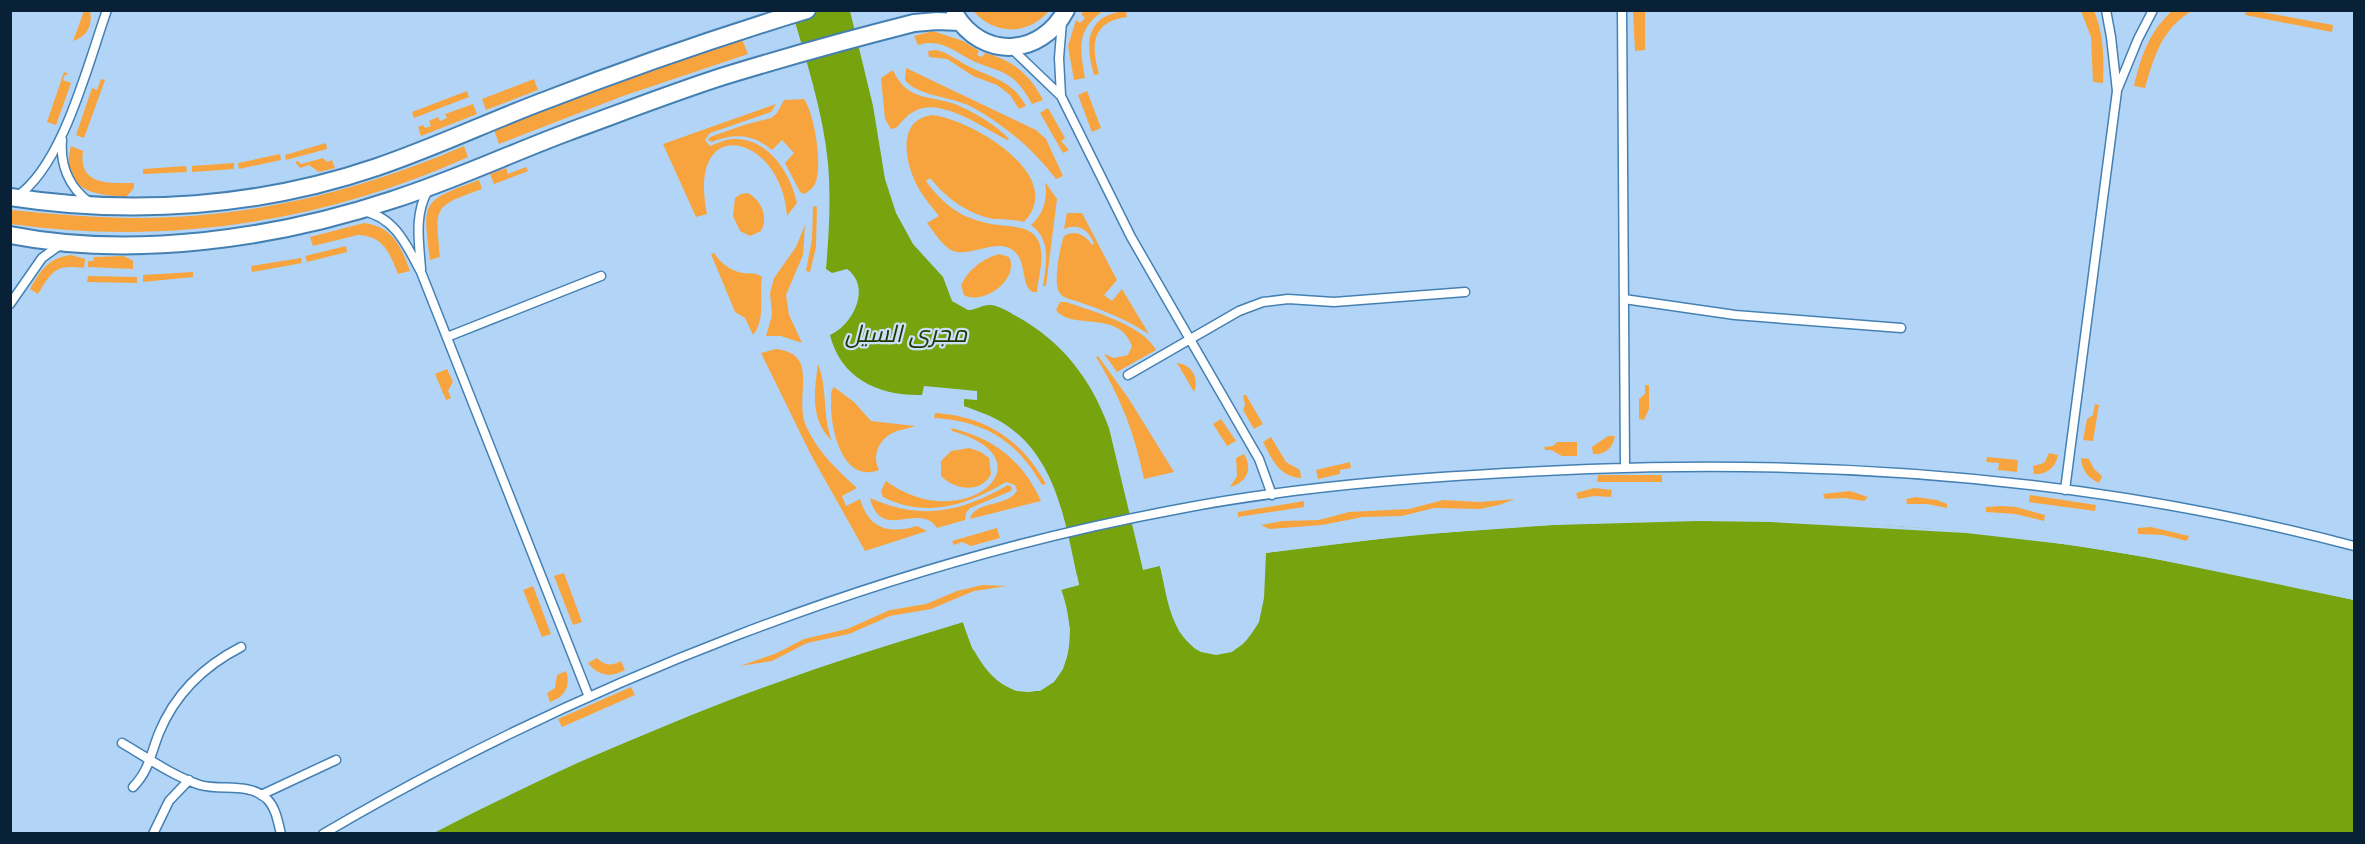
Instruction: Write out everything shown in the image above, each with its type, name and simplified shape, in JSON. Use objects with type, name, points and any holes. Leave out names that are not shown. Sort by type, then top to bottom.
[{"type":"street","points":[[13,197],[97,207],[177,206],[257,197],[336,180],[412,155],[593,82],[807,10]]},
{"type":"street","points":[[10,235],[64,243],[136,244],[201,241],[265,233],[359,211],[429,187],[540,142],[673,94],[773,62],[926,21],[956,16],[977,38],[987,43],[1010,47],[1020,46],[1048,34],[1064,15]]},
{"type":"lane","points":[[13,197],[37,178],[62,136],[107,10]]},
{"type":"lane","points":[[1623,10],[1624,468]]},
{"type":"lane","points":[[2065,490],[2117,91],[2106,10]]},
{"type":"lane","points":[[2117,91],[2152,10]]},
{"type":"lane","points":[[1061,96],[1059,58],[1064,15]]},
{"type":"lane","points":[[1010,47],[1061,96],[1131,237],[1259,459],[1272,495]]},
{"type":"lane","points":[[62,136],[65,172],[78,192],[97,207]]},
{"type":"lane","points":[[421,272],[418,222],[420,209],[429,187]]},
{"type":"lane","points":[[359,211],[379,216],[395,228],[421,272],[589,697]]},
{"type":"lane","points":[[10,304],[42,258],[64,243]]},
{"type":"lane","points":[[447,337],[601,276]]},
{"type":"lane","points":[[1128,375],[1239,311],[1263,302],[1288,299],[1334,302],[1465,292]]},
{"type":"lane","points":[[1624,299],[1735,315],[1901,328]]},
{"type":"lane","points":[[323,834],[472,752],[589,697],[696,652],[817,608],[939,567],[1058,535],[1143,516],[1272,495],[1421,478],[1624,468],[1740,466],[1835,468],[1953,477],[2065,490],[2212,513],[2355,546]]},
{"type":"lane","points":[[133,787],[147,770],[165,719],[184,690],[210,665],[241,647]]},
{"type":"lane","points":[[122,743],[189,780],[213,788],[246,789],[261,795],[272,805],[281,834]]},
{"type":"lane","points":[[261,795],[336,760]]},
{"type":"lane","points":[[153,834],[169,801],[189,780]]},
{"type":"shaded area","points":[[84,11],[90,11],[90,26],[82,37],[73,41]]},
{"type":"shaded area","points":[[973,11],[1049,11],[1031,25],[1011,29],[991,25]]},
{"type":"shaded area","points":[[1084,11],[1103,11],[1094,18],[1084,33],[1081,49],[1085,78],[1074,80],[1068,46],[1076,20],[1080,23],[1085,18],[1081,14]]},
{"type":"shaded area","points":[[1126,11],[1127,17],[1106,24],[1100,30],[1095,45],[1099,74],[1094,75],[1089,42],[1095,25],[1102,18]]},
{"type":"shaded area","points":[[1633,11],[1645,11],[1645,50],[1635,51]]},
{"type":"shaded area","points":[[2081,11],[2094,11],[2100,29],[2103,46],[2103,83],[2093,82],[2091,37]]},
{"type":"shaded area","points":[[2172,11],[2192,11],[2173,26],[2166,35],[2156,54],[2145,88],[2134,86],[2147,45],[2157,27]]},
{"type":"shaded area","points":[[2246,11],[2333,25],[2332,32],[2245,15]]},
{"type":"shaded area","points":[[933,31],[963,41],[979,51],[977,55],[982,57],[985,53],[1012,64],[1026,76],[1043,100],[1032,104],[1021,87],[1008,75],[949,48],[935,43],[918,45],[914,36]]},
{"type":"shaded area","points":[[742,39],[748,54],[623,96],[499,144],[494,130]]},
{"type":"shaded area","points":[[936,50],[1002,81],[1015,91],[1026,106],[1019,109],[1010,95],[997,85],[973,76],[947,59],[929,57],[928,51]]},
{"type":"shaded area","points":[[906,68],[1036,130],[1046,139],[1063,176],[1056,179],[1028,148],[984,114],[972,107],[926,93],[910,85],[905,80]]},
{"type":"shaded area","points":[[893,70],[905,87],[912,92],[962,107],[991,123],[1009,139],[963,116],[927,107],[917,110],[896,128],[891,129],[885,119],[881,78]]},
{"type":"shaded area","points":[[64,72],[69,74],[65,75],[63,80],[71,83],[56,125],[47,122]]},
{"type":"shaded area","points":[[101,79],[105,80],[84,138],[76,135],[92,88],[97,90]]},
{"type":"shaded area","points":[[534,79],[538,90],[486,110],[482,99]]},
{"type":"shaded area","points":[[467,91],[469,97],[414,118],[412,112]]},
{"type":"shaded area","points":[[1087,91],[1101,128],[1092,132],[1078,95]]},
{"type":"shaded area","points":[[804,99],[814,128],[818,166],[815,184],[804,194],[800,192],[785,163],[794,153],[782,140],[772,150],[750,138],[736,136],[712,142],[708,140],[710,137],[744,125],[771,118],[777,113],[784,100]]},
{"type":"shaded area","points":[[473,104],[477,114],[421,136],[418,127],[431,126],[429,121],[438,117],[440,121],[447,118],[445,114]]},
{"type":"shaded area","points":[[776,104],[771,112],[710,133],[705,140],[710,146],[734,139],[759,145],[769,152],[784,171],[797,203],[787,216],[781,188],[769,167],[754,152],[737,146],[722,148],[710,159],[704,181],[707,214],[696,217],[663,144]]},
{"type":"shaded area","points":[[1048,108],[1065,138],[1061,141],[1069,150],[1063,153],[1040,113]]},
{"type":"shaded area","points":[[933,115],[970,127],[991,139],[1010,153],[1025,169],[1034,187],[1034,204],[1024,222],[984,217],[951,199],[930,178],[926,181],[943,200],[963,215],[985,223],[1020,228],[1036,237],[1041,256],[1037,292],[1032,292],[1028,288],[1021,261],[1013,250],[1005,246],[997,246],[970,251],[953,251],[942,242],[927,223],[939,216],[921,193],[914,179],[906,144],[913,125],[921,118]]},
{"type":"shaded area","points":[[326,143],[327,149],[286,160],[285,155]]},
{"type":"shaded area","points":[[71,146],[83,151],[85,171],[90,177],[106,182],[134,183],[134,188],[126,197],[91,192],[82,187],[74,181],[70,172]]},
{"type":"shaded area","points":[[464,146],[468,157],[413,179],[358,198],[301,213],[244,223],[186,230],[128,232],[70,230],[11,224],[11,210],[90,217],[138,218],[180,217],[263,207],[345,189]]},
{"type":"shaded area","points":[[280,154],[281,160],[239,169],[238,163]]},
{"type":"shaded area","points":[[323,158],[327,162],[332,160],[335,168],[319,172],[309,165],[300,168],[295,162],[298,161],[301,164]]},
{"type":"shaded area","points":[[234,163],[234,169],[192,172],[192,166]]},
{"type":"shaded area","points":[[186,166],[187,172],[143,174],[143,169]]},
{"type":"shaded area","points":[[526,167],[528,171],[494,184],[490,174],[506,168],[508,174]]},
{"type":"shaded area","points":[[479,180],[482,189],[454,200],[441,210],[438,217],[440,257],[430,260],[426,225],[430,205],[446,193]]},
{"type":"shaded area","points":[[1045,182],[1057,199],[1046,286],[1043,286],[1045,245],[1038,231],[1031,225],[1039,216],[1044,205]]},
{"type":"shaded area","points":[[748,193],[760,204],[764,215],[761,231],[750,236],[740,231],[733,216],[735,198]]},
{"type":"shaded area","points":[[813,206],[817,207],[816,247],[810,272],[806,271],[812,239]]},
{"type":"shaded area","points":[[1067,213],[1082,213],[1117,280],[1104,295],[1112,301],[1122,289],[1149,334],[1114,315],[1066,298],[1059,292],[1057,273],[1064,236],[1072,233],[1080,234],[1092,245],[1094,244],[1089,235],[1079,227],[1064,229]]},
{"type":"shaded area","points":[[364,223],[374,225],[389,233],[399,246],[410,271],[398,274],[385,247],[367,236],[358,235],[313,246],[310,237]]},
{"type":"shaded area","points":[[805,225],[803,255],[786,295],[789,315],[802,343],[781,336],[766,336],[772,315],[770,293],[774,278],[796,247]]},
{"type":"shaded area","points":[[346,246],[347,252],[307,262],[305,256]]},
{"type":"shaded area","points":[[714,253],[734,270],[762,277],[761,315],[753,335],[745,318],[735,312],[711,254]]},
{"type":"shaded area","points":[[999,254],[1009,257],[1011,265],[1005,282],[990,294],[981,297],[964,295],[961,285],[972,269]]},
{"type":"shaded area","points":[[71,255],[85,259],[84,268],[60,268],[51,275],[38,294],[30,289],[46,266],[56,259]]},
{"type":"shaded area","points":[[124,256],[133,261],[133,269],[88,267],[88,261],[93,261],[94,257]]},
{"type":"shaded area","points":[[301,258],[302,263],[252,272],[251,266]]},
{"type":"shaded area","points":[[193,272],[193,277],[143,282],[143,275]]},
{"type":"shaded area","points":[[88,276],[137,277],[137,283],[87,282]]},
{"type":"shaded area","points":[[1060,302],[1089,310],[1129,326],[1149,341],[1156,350],[1117,372],[1104,354],[1114,358],[1128,355],[1132,346],[1126,335],[1106,324],[1063,316],[1056,310]]},
{"type":"shaded area","points":[[776,349],[790,353],[798,359],[802,368],[803,416],[807,428],[823,453],[857,488],[842,496],[846,506],[860,499],[869,517],[882,527],[898,530],[917,526],[927,531],[865,551],[811,455],[761,353]]},
{"type":"shaded area","points":[[1098,356],[1129,399],[1174,472],[1144,479],[1126,416],[1096,357]]},
{"type":"shaded area","points":[[1177,363],[1191,369],[1196,382],[1194,392]]},
{"type":"shaded area","points":[[818,364],[832,441],[820,424],[815,405]]},
{"type":"shaded area","points":[[447,369],[453,382],[448,391],[451,398],[446,400],[435,374]]},
{"type":"shaded area","points":[[1645,385],[1649,385],[1649,409],[1644,420],[1639,419],[1639,399],[1645,394]]},
{"type":"shaded area","points":[[834,387],[854,402],[871,421],[915,426],[886,437],[877,452],[879,470],[867,472],[856,469],[842,452],[833,428],[831,393]]},
{"type":"shaded area","points":[[1243,395],[1246,395],[1263,424],[1254,429],[1243,410],[1245,405]]},
{"type":"shaded area","points":[[2095,404],[2099,405],[2093,441],[2083,440],[2087,419],[2093,415]]},
{"type":"shaded area","points":[[935,413],[970,419],[1000,433],[1026,455],[1046,484],[1042,485],[1022,456],[998,436],[969,424],[934,418]]},
{"type":"shaded area","points":[[1221,419],[1236,441],[1227,446],[1213,424]]},
{"type":"shaded area","points":[[951,428],[981,438],[1005,453],[1025,474],[1041,501],[970,519],[978,509],[1012,496],[1017,491],[1015,485],[1006,482],[962,503],[931,508],[899,504],[883,497],[881,491],[886,481],[915,496],[943,501],[967,498],[986,488],[996,475],[996,459],[982,444],[952,431]]},
{"type":"shaded area","points":[[1608,436],[1615,436],[1610,447],[1605,452],[1593,454],[1592,447]]},
{"type":"shaded area","points":[[1271,437],[1286,462],[1300,470],[1301,478],[1287,474],[1277,466],[1263,442]]},
{"type":"shaded area","points":[[1557,442],[1577,442],[1577,456],[1562,456],[1551,450],[1545,450],[1544,447],[1553,446]]},
{"type":"shaded area","points":[[969,448],[989,458],[991,474],[981,485],[967,488],[953,484],[941,476],[941,461],[951,451]]},
{"type":"shaded area","points":[[2049,453],[2058,455],[2053,467],[2047,472],[2034,474],[2033,466],[2044,463]]},
{"type":"shaded area","points":[[1244,454],[1248,464],[1247,474],[1241,482],[1230,487],[1237,476],[1236,458]]},
{"type":"shaded area","points":[[1987,457],[2018,460],[2017,472],[1998,470],[1999,463],[1986,462]]},
{"type":"shaded area","points":[[2081,458],[2089,459],[2094,469],[2102,476],[2099,483],[2086,474]]},
{"type":"shaded area","points":[[1350,462],[1351,468],[1340,470],[1340,474],[1318,479],[1316,470]]},
{"type":"shaded area","points":[[1598,475],[1662,475],[1662,482],[1597,482]]},
{"type":"shaded area","points":[[1008,485],[1012,487],[1011,491],[970,508],[965,520],[937,528],[929,521],[920,518],[891,520],[883,518],[875,511],[870,498],[907,509],[941,510],[974,502]]},
{"type":"shaded area","points":[[1594,488],[1612,490],[1611,497],[1594,496],[1578,499],[1576,493]]},
{"type":"shaded area","points":[[1850,491],[1868,497],[1864,501],[1844,498],[1825,499],[1823,494]]},
{"type":"shaded area","points":[[2030,495],[2096,505],[2095,511],[2029,502]]},
{"type":"shaded area","points":[[1916,497],[1937,500],[1947,504],[1947,508],[1927,504],[1907,504],[1906,499]]},
{"type":"shaded area","points":[[1515,499],[1480,509],[1434,508],[1402,516],[1363,517],[1322,525],[1269,529],[1261,525],[1283,521],[1319,520],[1349,512],[1409,509],[1443,500],[1480,502]]},
{"type":"shaded area","points":[[1304,501],[1304,507],[1238,517],[1238,512]]},
{"type":"shaded area","points":[[1986,507],[2016,507],[2045,515],[2044,521],[2015,514],[1986,512]]},
{"type":"shaded area","points":[[2151,527],[2189,536],[2187,541],[2163,535],[2138,534],[2138,528]]},
{"type":"shaded area","points":[[997,528],[1000,538],[971,546],[962,542],[954,545],[952,541]]},
{"type":"shaded area","points":[[564,573],[582,622],[573,625],[554,576]]},
{"type":"shaded area","points":[[982,585],[1007,586],[974,591],[931,609],[890,616],[849,634],[807,643],[772,661],[740,666],[777,653],[804,639],[847,629],[890,610],[926,604],[957,591]]},
{"type":"shaded area","points":[[533,586],[551,634],[542,637],[523,590]]},
{"type":"shaded area","points":[[597,658],[609,664],[621,661],[625,670],[610,675],[600,673],[588,663]]},
{"type":"shaded area","points":[[566,671],[568,681],[563,694],[550,702],[547,693],[555,688],[557,675]]},
{"type":"shaded area","points":[[631,687],[635,695],[562,727],[558,719]]},
{"type":"water","name":"مجرى السيل","points":[[792,11],[850,11],[873,106],[885,179],[896,213],[913,244],[943,277],[952,301],[968,310],[993,305],[1016,316],[1047,337],[1073,363],[1084,378],[1109,428],[1143,570],[1160,566],[1167,600],[1176,625],[1187,641],[1198,650],[1213,653],[1230,651],[1243,644],[1252,632],[1262,601],[1265,553],[1359,541],[1547,525],[1736,520],[1831,522],[1925,528],[2104,550],[2229,573],[2354,600],[2354,833],[432,834],[561,770],[692,714],[826,665],[963,622],[979,658],[998,681],[1019,691],[1039,690],[1056,678],[1067,657],[1069,627],[1061,589],[1079,585],[1063,513],[1045,469],[1032,449],[1015,432],[994,418],[964,406],[964,399],[977,400],[977,391],[924,386],[922,395],[906,395],[877,388],[853,374],[835,350],[830,335],[846,323],[852,314],[859,295],[858,286],[847,269],[832,273],[826,269],[829,176],[826,144]]},
{"type":"pier","points":[[1698,518],[1842,522],[2017,535],[2223,569],[2354,597],[2354,600],[2146,557],[2071,545],[1966,533],[1770,522],[1698,521],[1554,525],[1411,535],[1266,553],[1264,598],[1259,622],[1252,633],[1232,652],[1216,655],[1194,648],[1179,631],[1160,566],[1163,566],[1174,609],[1182,629],[1196,646],[1216,652],[1237,645],[1256,621],[1261,598],[1262,553],[1265,550],[1410,532],[1482,526]]},
{"type":"pier","points":[[1077,575],[1079,585],[1061,590],[1070,629],[1063,669],[1054,682],[1040,691],[1016,691],[997,680],[972,648],[963,622],[805,671],[727,700],[574,764],[429,834],[445,823],[573,761],[649,728],[804,669],[962,619],[966,621],[975,646],[982,657],[999,677],[1017,688],[1039,688],[1057,674],[1064,655],[1067,629],[1058,588],[1075,583],[1074,576]]}]
